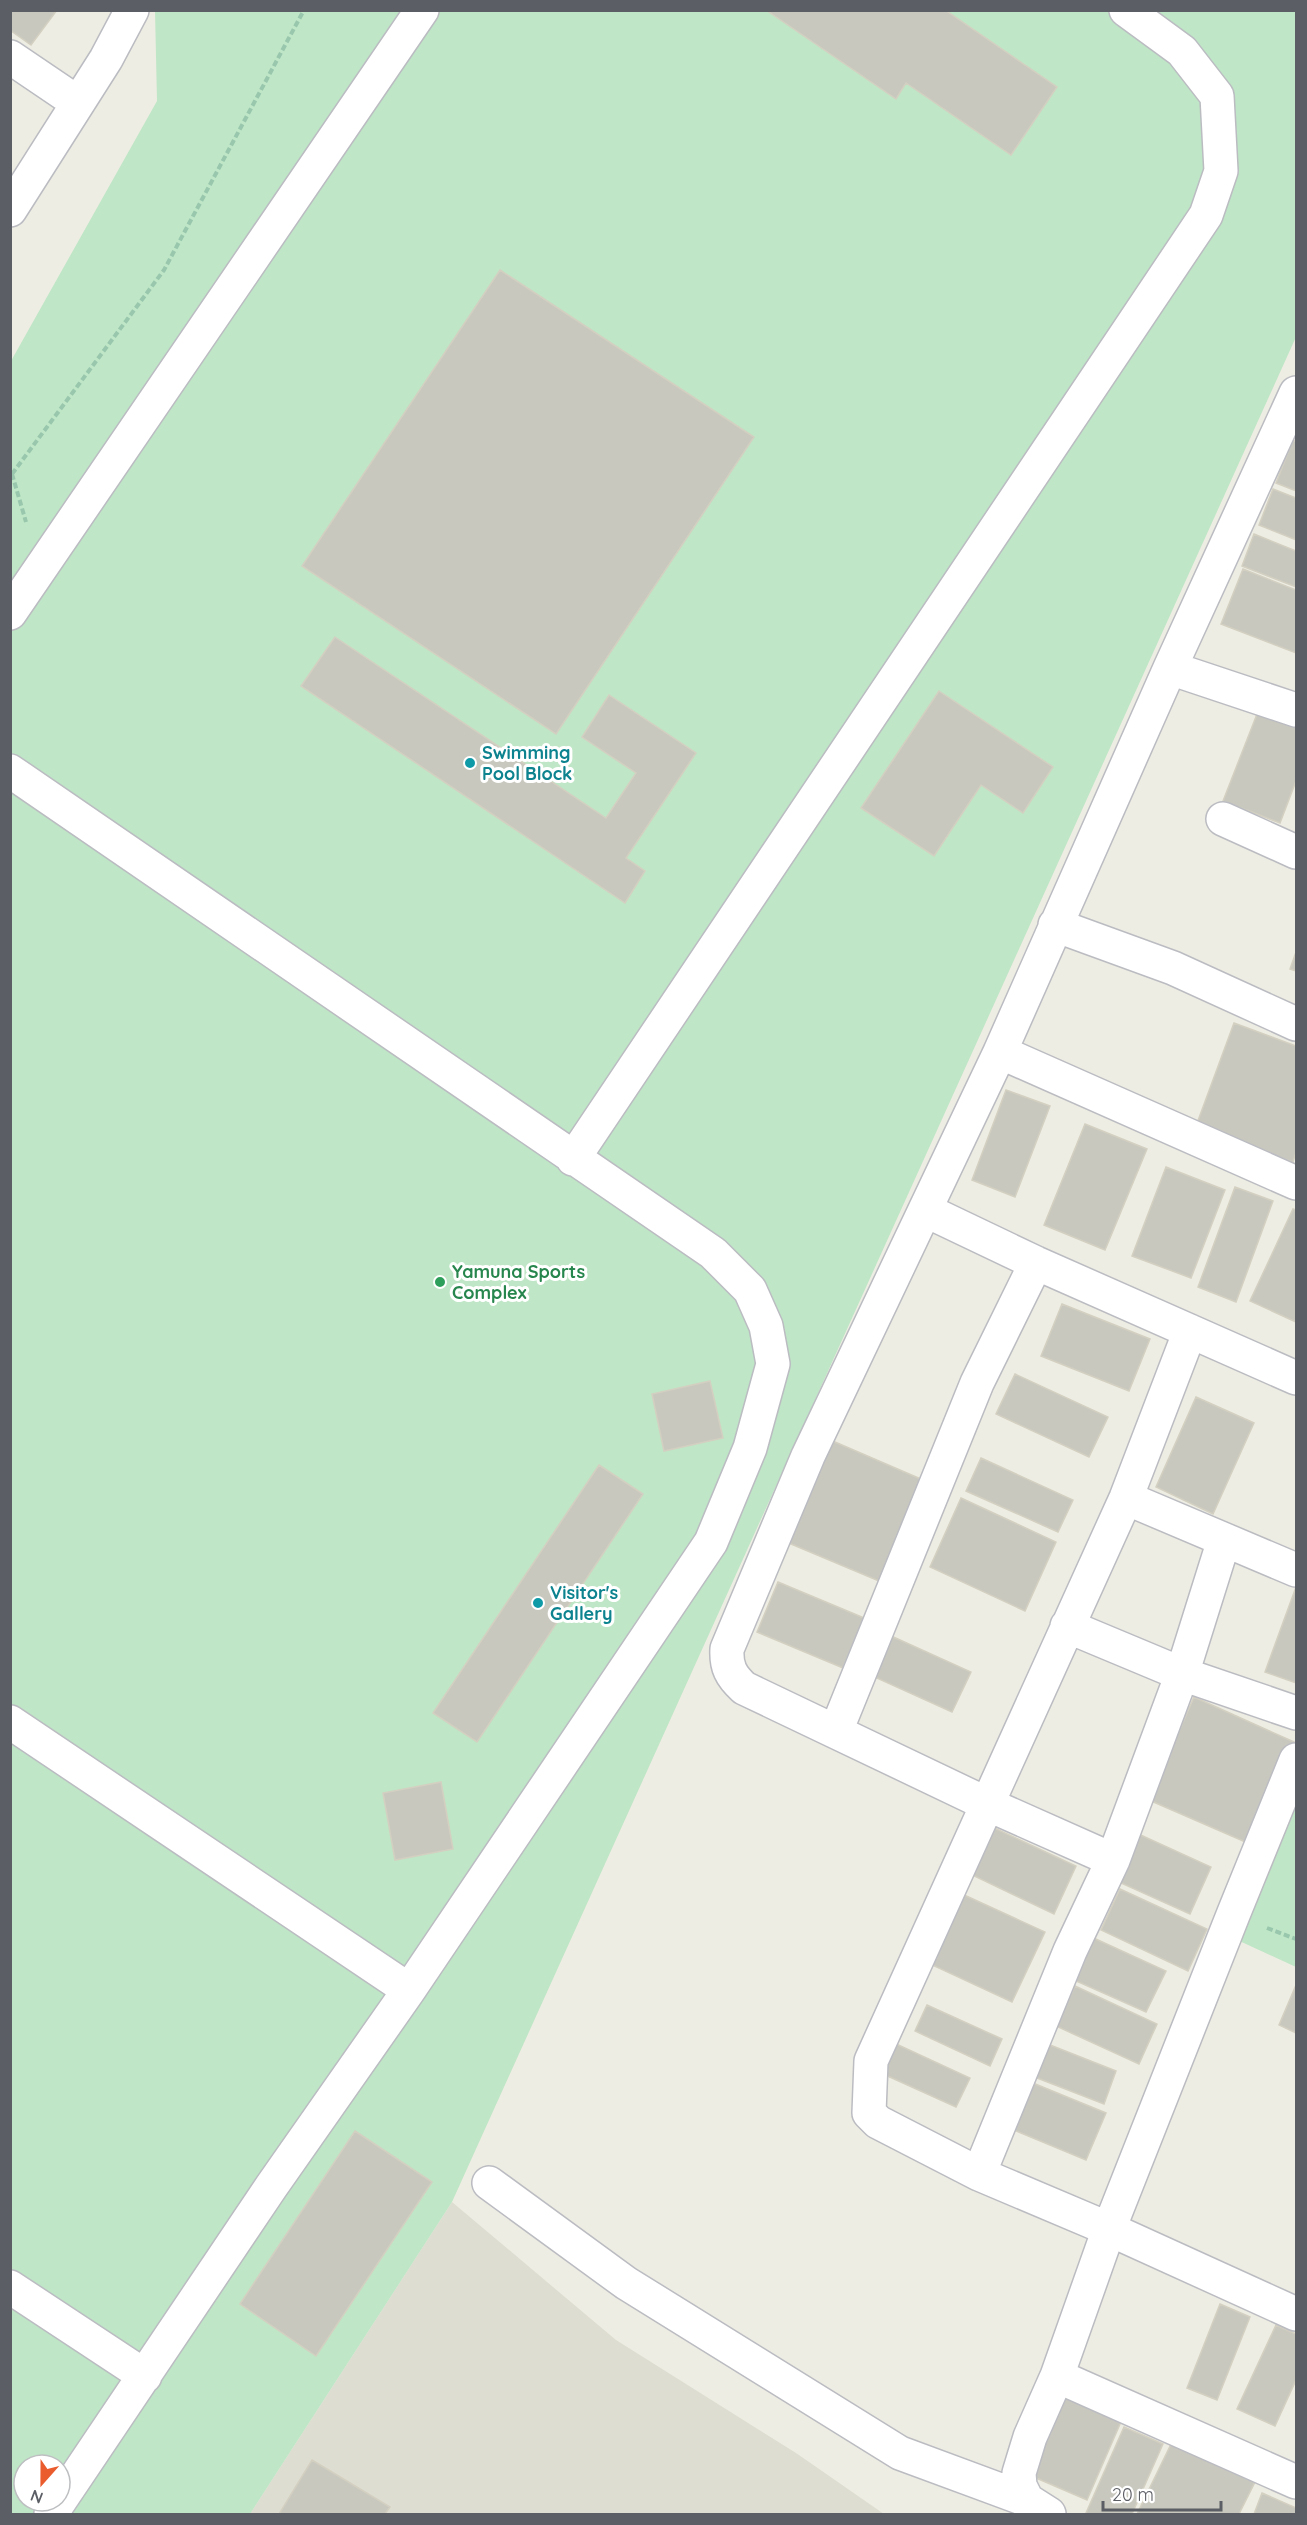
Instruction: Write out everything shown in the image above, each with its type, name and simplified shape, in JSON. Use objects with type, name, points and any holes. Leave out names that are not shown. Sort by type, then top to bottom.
[{"type":"street","points":[[10,210],[106,59],[132,10]]},
{"type":"street","points":[[10,613],[422,10]]},
{"type":"street","points":[[573,1159],[1206,215],[1221,171],[1216,96],[1182,51],[1126,10]]},
{"type":"street","points":[[10,57],[78,103]]},
{"type":"street","points":[[1113,1860],[987,1804],[744,1688],[732,1676],[726,1660],[727,1648],[808,1456],[1000,1052],[1170,668],[1296,393]]},
{"type":"street","points":[[1170,668],[1296,710]]},
{"type":"street","points":[[10,771],[713,1253],[750,1290],[766,1326],[773,1364],[750,1448],[711,1542],[409,1990],[270,2187],[51,2514]]},
{"type":"street","points":[[1223,819],[1296,852]]},
{"type":"street","points":[[1055,925],[1173,968],[1296,1024]]},
{"type":"street","points":[[1000,1052],[1296,1183]]},
{"type":"street","points":[[925,1210],[1036,1263],[1296,1378]]},
{"type":"street","points":[[836,1731],[977,1383],[1036,1263]]},
{"type":"street","points":[[1190,1331],[1126,1498],[871,2061],[868,2080],[869,2113],[878,2122],[979,2174],[1109,2229],[1296,2314]]},
{"type":"street","points":[[1126,1498],[1296,1570]]},
{"type":"street","points":[[979,2174],[1070,1951],[1113,1860],[1182,1674],[1224,1540]]},
{"type":"street","points":[[1067,1626],[1182,1674],[1296,1713]]},
{"type":"street","points":[[10,1722],[409,1990]]},
{"type":"street","points":[[1038,2507],[1020,2486],[1019,2473],[1030,2437],[1057,2376],[1109,2229],[1296,1760]]},
{"type":"street","points":[[489,2183],[626,2283],[900,2453],[1038,2507]]},
{"type":"street","points":[[10,2287],[145,2376]]},
{"type":"street","points":[[1057,2376],[1296,2482]]},
{"type":"path","points":[[27,524],[11,474],[164,270],[304,10]]},
{"type":"shaded area","points":[[452,2202],[616,2340],[796,2453],[884,2514],[250,2514]]},
{"type":"green space","name":"Yamuna Sports Complex","points":[[155,11],[1296,11],[1296,337],[452,2202],[250,2514],[11,2514],[11,361],[157,101]]},
{"type":"green space","points":[[1296,1771],[1296,1967],[1220,1932]]},
{"type":"building","points":[[10,10],[57,10],[31,45],[10,30]]},
{"type":"building","points":[[766,10],[945,10],[1057,87],[1011,155],[906,83],[896,99]]},
{"type":"building","points":[[500,270],[754,437],[556,734],[302,566]]},
{"type":"building","points":[[1293,440],[1296,442],[1296,491],[1276,483]]},
{"type":"building","points":[[1273,489],[1296,498],[1296,540],[1259,525]]},
{"type":"building","points":[[1254,534],[1296,551],[1296,587],[1242,566]]},
{"type":"building","points":[[1243,569],[1296,590],[1296,653],[1221,624]]},
{"type":"building","name":"Swimming Pool Block","points":[[335,637],[606,818],[636,773],[582,737],[609,695],[696,753],[626,858],[645,871],[625,903],[301,686]]},
{"type":"building","points":[[939,691],[1053,767],[1023,813],[981,785],[934,856],[861,808]]},
{"type":"building","points":[[1259,709],[1296,724],[1296,781],[1280,823],[1223,801]]},
{"type":"building","points":[[1296,952],[1296,971],[1290,969]]},
{"type":"building","points":[[1234,1023],[1296,1046],[1296,1152],[1293,1162],[1196,1126]]},
{"type":"building","points":[[1006,1090],[1050,1106],[1015,1197],[972,1180]]},
{"type":"building","points":[[1085,1124],[1147,1149],[1105,1250],[1044,1225]]},
{"type":"building","points":[[1166,1167],[1225,1190],[1191,1278],[1132,1256]]},
{"type":"building","points":[[1235,1187],[1273,1201],[1236,1302],[1198,1287]]},
{"type":"building","points":[[1293,1209],[1296,1210],[1296,1322],[1250,1301]]},
{"type":"building","points":[[1062,1304],[1150,1339],[1129,1391],[1041,1356]]},
{"type":"building","points":[[1015,1374],[1108,1417],[1089,1457],[996,1414]]},
{"type":"building","points":[[710,1381],[723,1438],[664,1451],[652,1394]]},
{"type":"building","points":[[1196,1397],[1254,1423],[1213,1514],[1156,1487]]},
{"type":"building","points":[[828,1439],[923,1480],[879,1581],[784,1541]]},
{"type":"building","points":[[981,1458],[1073,1500],[1058,1532],[966,1491]]},
{"type":"building","name":"Visitor's Gallery","points":[[599,1465],[643,1494],[477,1742],[433,1713]]},
{"type":"building","points":[[961,1498],[1056,1542],[1025,1611],[930,1567]]},
{"type":"building","points":[[778,1582],[864,1618],[843,1668],[757,1632]]},
{"type":"building","points":[[1296,1587],[1296,1683],[1265,1672]]},
{"type":"building","points":[[889,1635],[971,1672],[952,1712],[870,1675]]},
{"type":"building","points":[[1194,1697],[1294,1742],[1250,1844],[1149,1800]]},
{"type":"building","points":[[441,1782],[453,1849],[395,1860],[383,1793]]},
{"type":"building","points":[[990,1826],[1076,1866],[1054,1914],[968,1873]]},
{"type":"building","points":[[1134,1832],[1211,1867],[1190,1914],[1112,1879]]},
{"type":"building","points":[[1120,1889],[1207,1929],[1188,1971],[1101,1930]]},
{"type":"building","points":[[962,1894],[1045,1932],[1012,2002],[930,1964]]},
{"type":"building","points":[[1087,1935],[1166,1971],[1146,2012],[1067,1977]]},
{"type":"building","points":[[1296,1985],[1296,2033],[1279,2025]]},
{"type":"building","points":[[1075,1986],[1157,2024],[1139,2064],[1056,2026]]},
{"type":"building","points":[[927,2005],[1002,2039],[990,2066],[915,2031]]},
{"type":"building","points":[[894,2043],[970,2078],[956,2107],[881,2073]]},
{"type":"building","points":[[1045,2043],[1116,2071],[1104,2104],[1032,2076]]},
{"type":"building","points":[[1028,2081],[1106,2113],[1086,2160],[1009,2128]]},
{"type":"building","points":[[355,2131],[432,2182],[316,2356],[240,2304]]},
{"type":"building","points":[[1220,2304],[1250,2317],[1217,2400],[1187,2388]]},
{"type":"building","points":[[1276,2325],[1296,2334],[1296,2380],[1275,2426],[1237,2409]]},
{"type":"building","points":[[1064,2389],[1124,2415],[1087,2500],[1027,2474]]},
{"type":"building","points":[[1124,2427],[1163,2444],[1132,2514],[1086,2513]]},
{"type":"building","points":[[1174,2438],[1257,2478],[1239,2514],[1137,2514]]},
{"type":"building","points":[[312,2460],[390,2507],[385,2514],[279,2514]]},
{"type":"building","points":[[1262,2493],[1296,2508],[1296,2514],[1254,2514]]},
{"type":"place","name":"Swimming Pool Block","points":[[470,763]]},
{"type":"place","name":"Yamuna Sports Complex","points":[[440,1282]]},
{"type":"place","name":"Visitor's Gallery","points":[[538,1603]]}]
